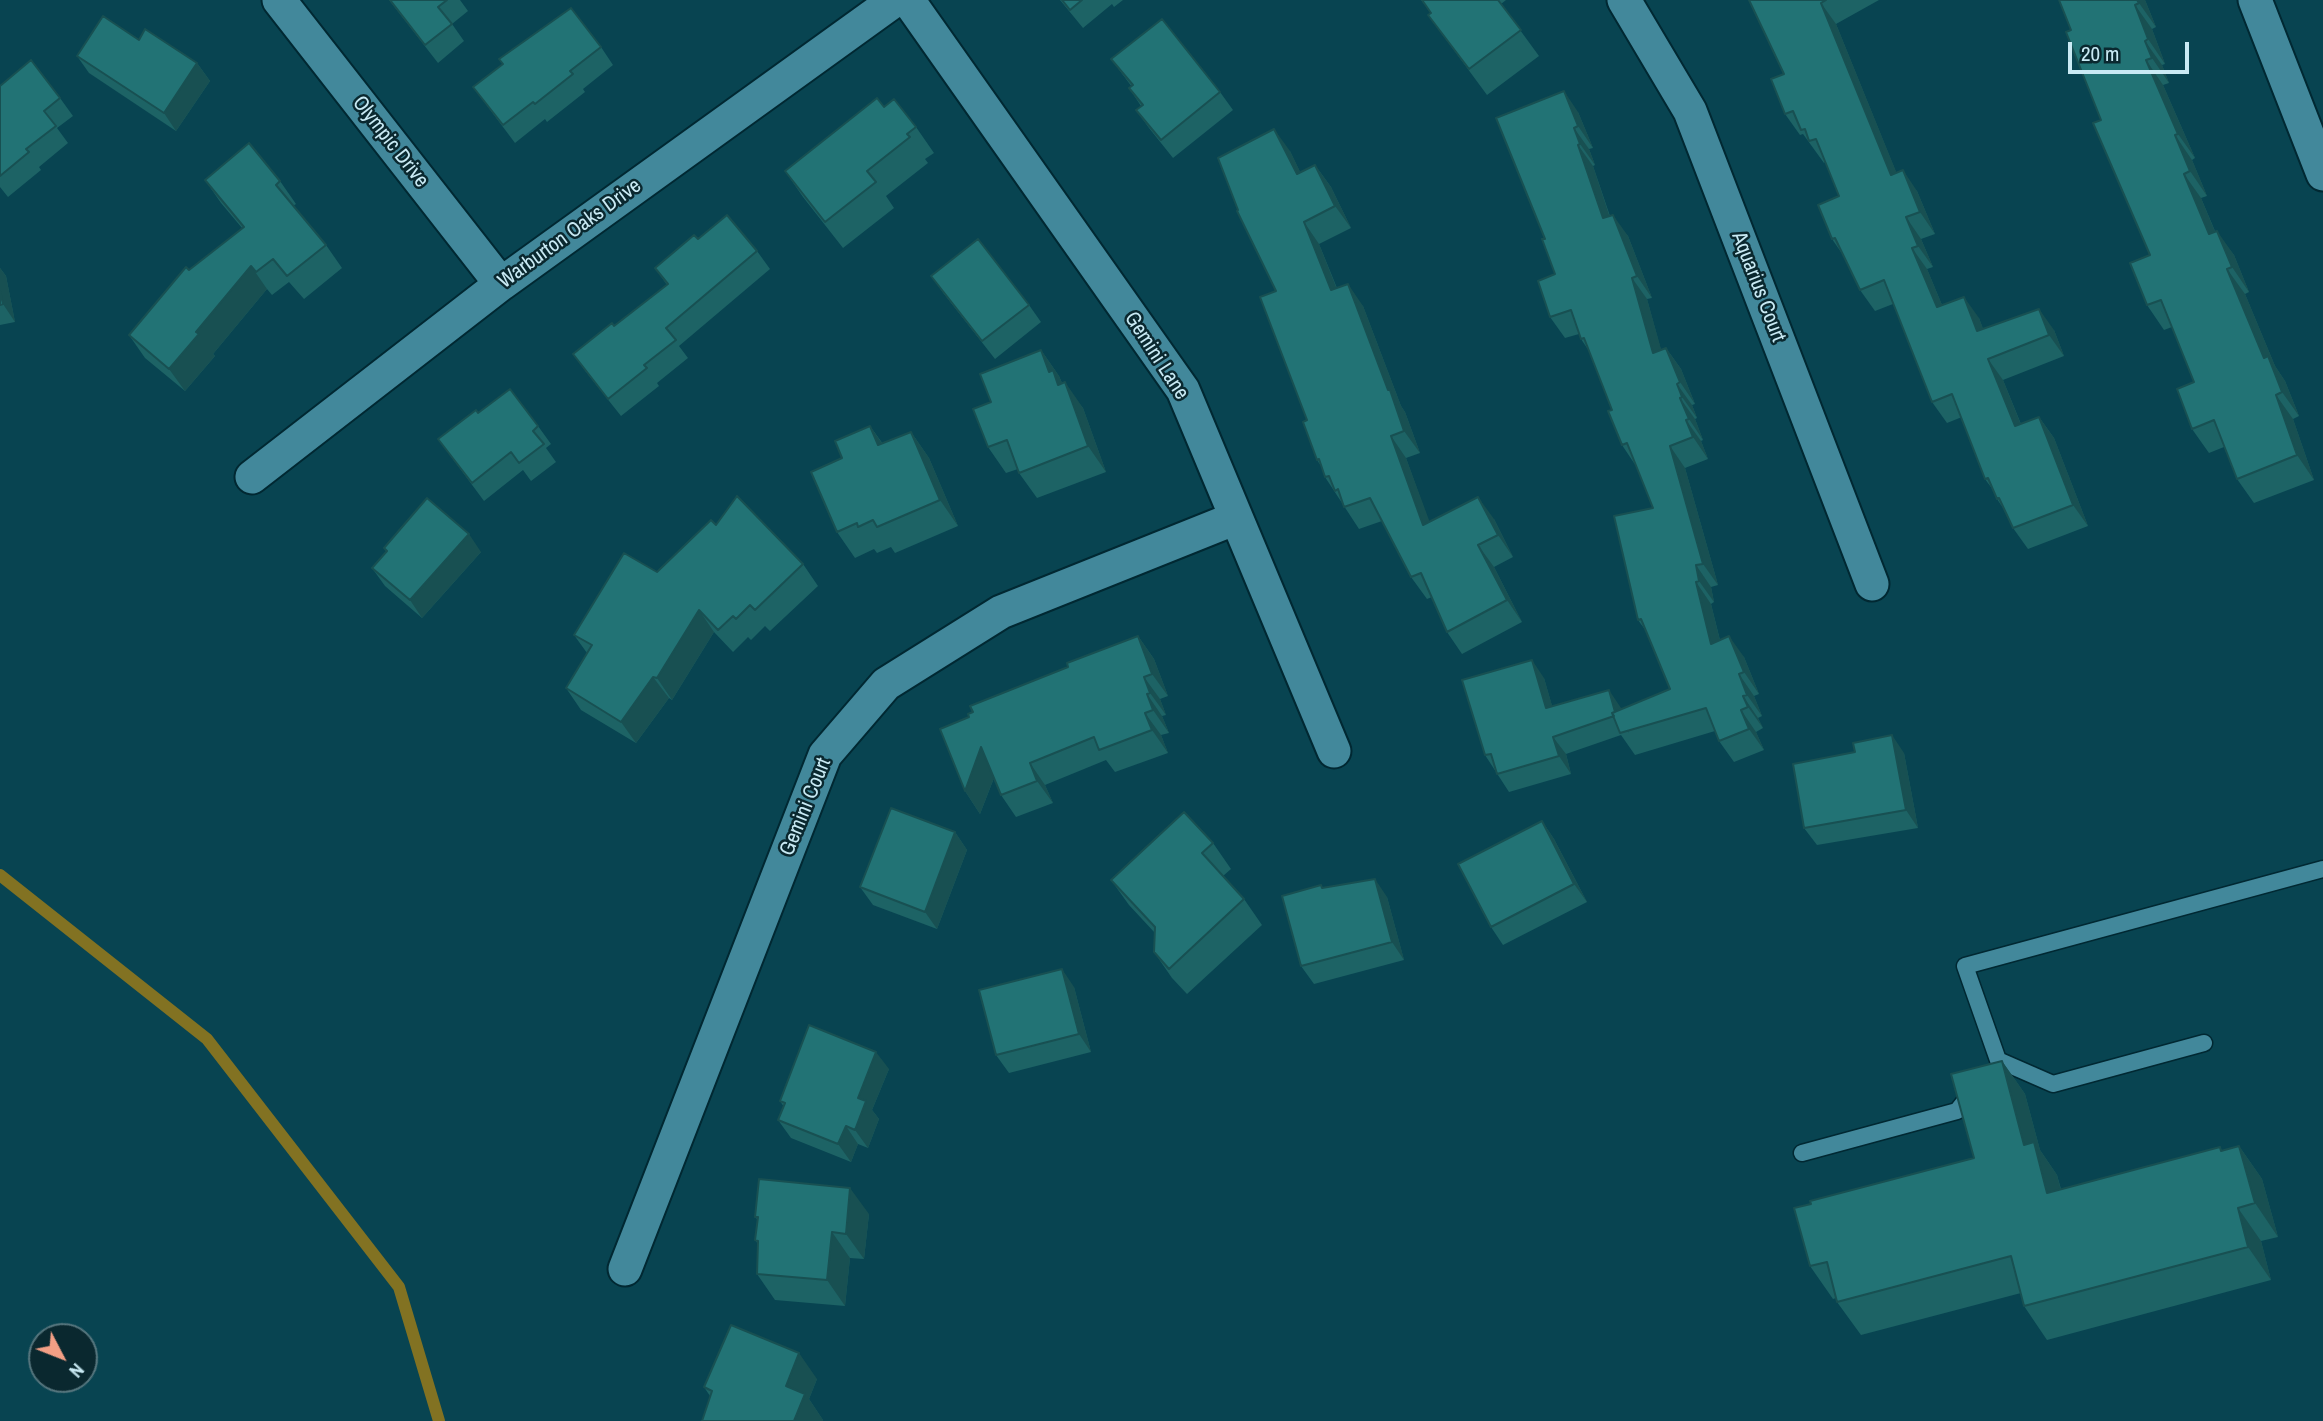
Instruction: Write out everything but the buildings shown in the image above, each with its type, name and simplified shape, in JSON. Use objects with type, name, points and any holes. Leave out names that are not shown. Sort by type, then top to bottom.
[{"type":"street","name":"Olympic Drive","points":[[279,0],[501,284]]},
{"type":"street","name":"Warburton Oaks Drive","points":[[252,477],[501,284],[895,0]]},
{"type":"street","name":"Gemini Lane","points":[[908,0],[1183,390],[1334,751]]},
{"type":"street","name":"Aquarius Court","points":[[1624,0],[1690,111],[1872,584]]},
{"type":"street","points":[[2255,0],[2323,174]]},
{"type":"street","name":"Gemini Court","points":[[625,1269],[825,755],[886,684],[1000,612],[1236,518]]},
{"type":"lane","points":[[1990,1070],[1965,966],[2323,869]]},
{"type":"lane","points":[[1990,1070],[2053,1084],[2204,1043]]},
{"type":"lane","points":[[1802,1153],[1957,1111],[1990,1070]]},
{"type":"waterway","points":[[0,875],[207,1039],[399,1287],[439,1421]]}]
